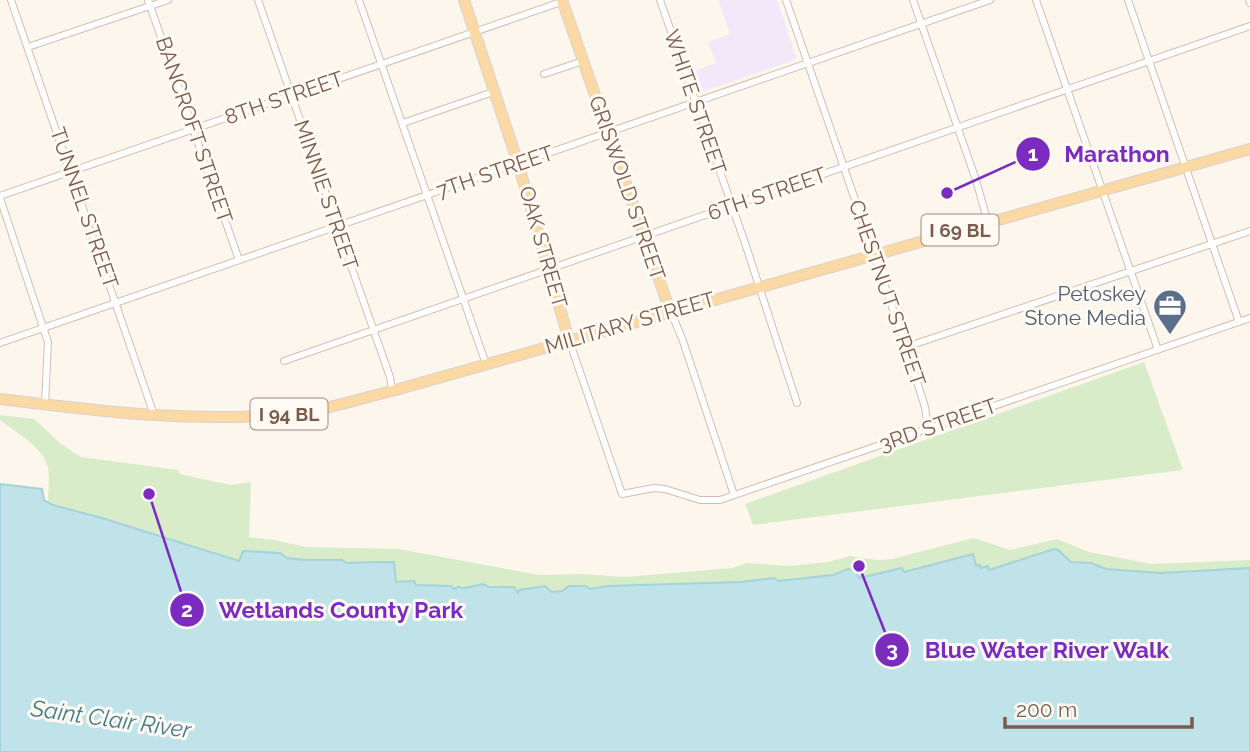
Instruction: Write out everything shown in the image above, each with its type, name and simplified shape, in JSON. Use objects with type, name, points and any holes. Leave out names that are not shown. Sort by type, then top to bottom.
[{"type":"main road","name":"OAK STREET","points":[[464,0],[496,91],[569,340]]},
{"type":"main road","name":"GRISWOLD STREET","points":[[564,1],[670,310]]},
{"type":"main road","name":"MILITARY STREET","points":[[0,399],[154,417],[290,414],[392,391],[670,310],[1250,149]]},
{"type":"street","name":"TUNNEL STREET","points":[[12,0],[153,407],[154,417]]},
{"type":"street","points":[[28,47],[149,3],[168,0]]},
{"type":"street","name":"MINNIE STREET","points":[[258,0],[374,330],[392,391]]},
{"type":"street","points":[[359,0],[486,364]]},
{"type":"street","name":"WHITE STREET","points":[[660,0],[759,286],[796,403]]},
{"type":"street","name":"CHESTNUT STREET","points":[[786,0],[906,347],[925,407],[928,428]]},
{"type":"street","points":[[912,0],[988,223]]},
{"type":"street","name":"7TH STREET","points":[[0,343],[990,0]]},
{"type":"street","points":[[1037,0],[1158,350]]},
{"type":"street","points":[[1128,0],[1240,322]]},
{"type":"street","name":"8TH STREET","points":[[0,197],[564,1]]},
{"type":"street","name":"BANCROFT STREET","points":[[149,3],[239,260]]},
{"type":"street","name":"6TH STREET","points":[[284,361],[1250,26]]},
{"type":"street","points":[[544,74],[583,61]]},
{"type":"street","points":[[402,123],[496,91]]},
{"type":"street","points":[[0,197],[44,328],[49,352],[45,404]]},
{"type":"street","points":[[906,347],[1250,231]]},
{"type":"street","name":"GRISWOLD STREET","points":[[670,310],[683,341],[734,495]]},
{"type":"street","name":"3RD STREET","points":[[622,494],[654,488],[710,501],[734,495],[1250,318]]},
{"type":"street","name":"OAK STREET","points":[[569,340],[622,494]]},
{"type":"shaded area","points":[[718,0],[777,0],[797,59],[699,93],[691,72],[716,63],[708,42],[730,34]]},
{"type":"green space","points":[[1144,362],[1183,470],[753,525],[745,504]]},
{"type":"green space","points":[[0,415],[34,419],[61,444],[81,457],[178,470],[180,474],[230,485],[251,482],[249,537],[306,547],[399,549],[539,575],[625,577],[733,568],[747,563],[789,566],[828,562],[850,556],[892,559],[974,538],[1010,550],[1057,539],[1089,552],[1152,564],[1250,560],[1250,568],[1161,573],[1106,569],[1090,563],[1071,562],[1058,550],[989,570],[976,566],[972,554],[903,572],[902,568],[859,578],[848,569],[833,575],[777,581],[774,578],[589,589],[586,586],[569,586],[562,591],[518,593],[514,587],[461,586],[457,589],[447,586],[421,586],[414,581],[396,582],[394,562],[346,563],[342,560],[305,560],[287,558],[280,553],[243,551],[239,562],[53,505],[48,502],[49,476],[46,461],[35,447],[0,420]]},
{"type":"water","name":"Saint Clair River","points":[[0,484],[42,489],[44,500],[53,505],[239,561],[243,551],[280,553],[287,558],[305,560],[394,562],[396,582],[414,581],[416,585],[451,586],[454,589],[483,584],[489,587],[514,587],[518,593],[519,590],[545,586],[552,592],[562,591],[569,586],[586,586],[590,589],[774,578],[778,581],[833,575],[848,569],[856,571],[859,578],[902,568],[904,572],[973,554],[976,566],[988,566],[989,570],[1054,549],[1071,562],[1091,563],[1106,569],[1161,573],[1250,568],[1250,752],[0,752]]},
{"type":"place","name":"Marathon","points":[[947,193]]},
{"type":"place","name":"Petoskey Stone Media","points":[[1170,336]]},
{"type":"place","name":"Wetlands County Park","points":[[149,494]]},
{"type":"place","name":"Blue Water River Walk","points":[[859,566]]}]
